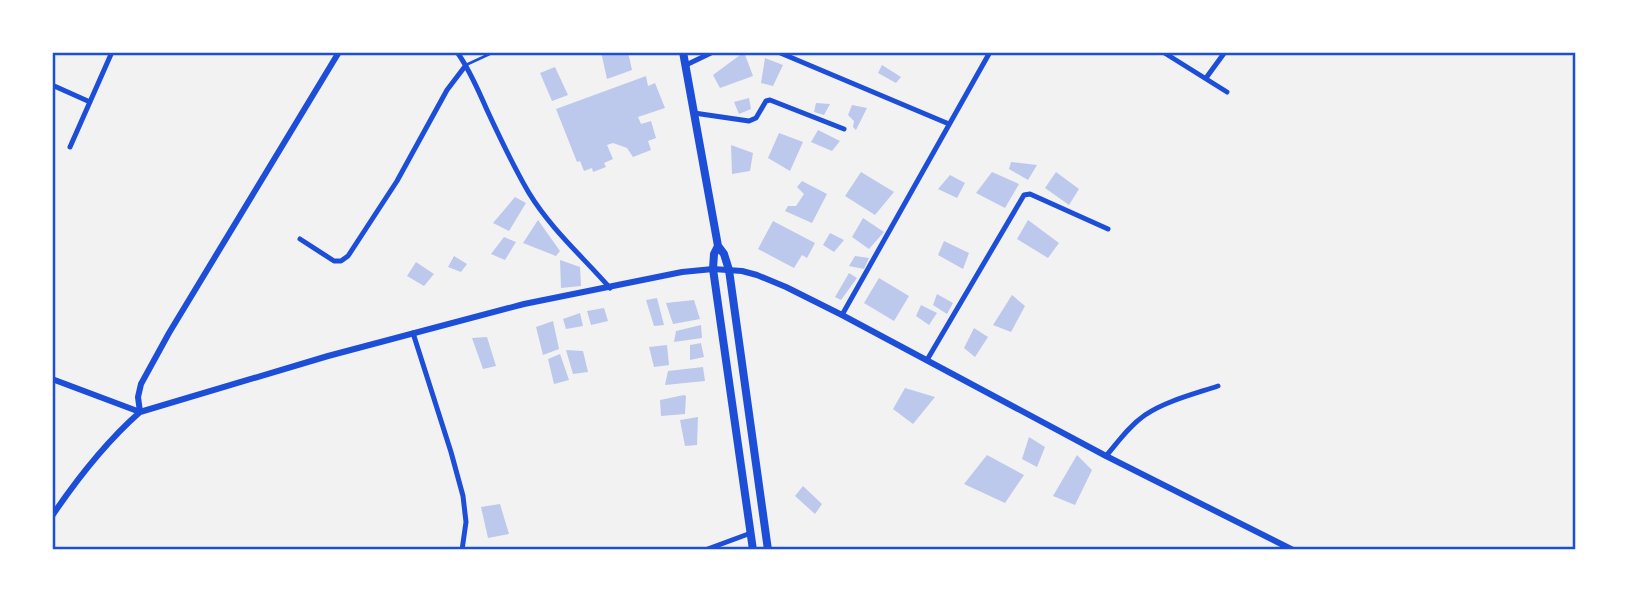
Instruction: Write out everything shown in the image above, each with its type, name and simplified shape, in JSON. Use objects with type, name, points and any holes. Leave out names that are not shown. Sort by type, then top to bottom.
[{"type":"main road","points":[[683,52],[718,246],[724,254],[729,270],[768,550]]},
{"type":"main road","points":[[718,246],[714,254],[713,270],[753,550]]},
{"type":"street","points":[[70,147],[112,52]]},
{"type":"street","points":[[457,52],[466,65],[529,193],[549,222],[610,288]]},
{"type":"street","points":[[686,65],[713,52]]},
{"type":"street","points":[[778,52],[949,124]]},
{"type":"street","points":[[842,315],[990,52]]},
{"type":"street","points":[[1163,52],[1227,92]]},
{"type":"street","points":[[1206,78],[1225,52]]},
{"type":"street","points":[[140,412],[138,397],[147,373],[337,53]]},
{"type":"street","points":[[300,239],[334,261],[341,261],[348,256],[397,181],[447,90],[466,65]]},
{"type":"street","points":[[52,85],[90,102]]},
{"type":"street","points":[[694,113],[749,121],[756,118],[764,102],[770,100],[844,129]]},
{"type":"street","points":[[928,360],[1024,195],[1030,194],[1108,229]]},
{"type":"street","points":[[52,516],[117,432],[140,412],[328,356],[524,304],[682,272],[729,270],[757,275],[786,287],[1106,456],[1293,550]]},
{"type":"street","points":[[413,333],[463,496],[466,522],[462,550]]},
{"type":"street","points":[[53,381],[140,412]]},
{"type":"street","points":[[1106,456],[1144,416],[1218,386]]},
{"type":"street","points":[[705,550],[751,533]]},
{"type":"lane","points":[[466,65],[494,52]]},
{"type":"building","points":[[601,52],[628,52],[632,70],[607,79]]},
{"type":"building","points":[[744,52],[753,76],[720,88],[713,75]]},
{"type":"building","points":[[765,58],[783,65],[773,86],[761,83]]},
{"type":"building","points":[[882,65],[901,77],[896,83],[878,73]]},
{"type":"building","points":[[555,67],[568,95],[552,101],[540,73]]},
{"type":"building","points":[[646,76],[648,86],[655,83],[665,108],[638,117],[641,124],[651,121],[656,138],[648,141],[651,150],[633,157],[627,148],[613,143],[607,145],[613,159],[604,163],[606,167],[593,172],[592,168],[584,171],[580,161],[577,162],[556,109]]},
{"type":"building","points":[[749,98],[751,109],[739,114],[734,102]]},
{"type":"building","points":[[816,103],[830,104],[824,115],[814,112]]},
{"type":"building","points":[[852,105],[867,108],[856,130],[853,127],[854,121],[848,115]]},
{"type":"building","points":[[818,130],[840,141],[832,151],[811,142]]},
{"type":"building","points":[[779,133],[803,142],[790,171],[768,158]]},
{"type":"building","points":[[731,145],[753,153],[750,171],[732,174]]},
{"type":"building","points":[[1011,162],[1037,165],[1028,180],[1009,169]]},
{"type":"building","points":[[861,172],[894,192],[875,215],[845,196]]},
{"type":"building","points":[[992,172],[1019,184],[1005,208],[976,193]]},
{"type":"building","points":[[1056,172],[1079,189],[1069,205],[1045,188]]},
{"type":"building","points":[[950,175],[965,183],[957,198],[938,189]]},
{"type":"building","points":[[802,181],[827,194],[812,223],[785,211],[788,206],[796,206],[804,194],[797,187]]},
{"type":"building","points":[[515,197],[526,203],[509,231],[493,223]]},
{"type":"building","points":[[863,218],[884,232],[869,249],[852,237]]},
{"type":"building","points":[[538,220],[560,251],[556,256],[523,243]]},
{"type":"building","points":[[1028,220],[1059,243],[1048,258],[1017,239]]},
{"type":"building","points":[[773,221],[815,243],[807,258],[802,255],[794,268],[758,249]]},
{"type":"building","points":[[830,233],[844,240],[834,252],[823,245]]},
{"type":"building","points":[[504,237],[516,242],[505,260],[491,254]]},
{"type":"building","points":[[944,241],[969,253],[963,269],[938,255]]},
{"type":"building","points":[[454,256],[467,264],[461,272],[448,267]]},
{"type":"building","points":[[855,256],[869,258],[864,269],[849,266]]},
{"type":"building","points":[[560,260],[580,267],[581,286],[561,288]]},
{"type":"building","points":[[416,262],[434,274],[424,286],[407,276]]},
{"type":"building","points":[[849,273],[857,278],[841,300],[835,297]]},
{"type":"building","points":[[879,278],[909,296],[894,321],[864,303]]},
{"type":"building","points":[[937,294],[953,303],[947,314],[933,305]]},
{"type":"building","points":[[1012,295],[1025,306],[1011,332],[993,325]]},
{"type":"building","points":[[657,298],[664,325],[654,326],[646,300]]},
{"type":"building","points":[[694,300],[700,319],[673,324],[666,303]]},
{"type":"building","points":[[921,305],[937,313],[929,325],[916,316]]},
{"type":"building","points":[[604,308],[608,321],[591,325],[587,311]]},
{"type":"building","points":[[580,313],[583,326],[566,329],[563,319]]},
{"type":"building","points":[[553,321],[559,349],[543,355],[536,327]]},
{"type":"building","points":[[701,325],[702,338],[674,342],[676,331]]},
{"type":"building","points":[[974,328],[988,337],[975,357],[964,348]]},
{"type":"building","points":[[487,337],[496,366],[483,369],[472,338]]},
{"type":"building","points":[[701,343],[704,357],[690,360],[690,345]]},
{"type":"building","points":[[667,345],[669,365],[654,367],[649,347]]},
{"type":"building","points":[[566,350],[583,351],[588,372],[573,374]]},
{"type":"building","points":[[560,354],[569,380],[554,384],[548,359]]},
{"type":"building","points":[[703,367],[705,381],[665,385],[668,371]]},
{"type":"building","points":[[905,388],[935,397],[913,424],[893,409]]},
{"type":"building","points":[[684,395],[685,414],[661,416],[660,400]]},
{"type":"building","points":[[698,417],[697,445],[685,446],[680,420]]},
{"type":"building","points":[[1029,437],[1045,447],[1037,467],[1022,459]]},
{"type":"building","points":[[987,455],[1024,475],[1005,503],[964,484]]},
{"type":"building","points":[[1077,455],[1092,470],[1075,505],[1053,496]]},
{"type":"building","points":[[803,486],[822,504],[815,514],[795,496]]},
{"type":"building","points":[[500,504],[509,534],[488,538],[481,507]]}]
